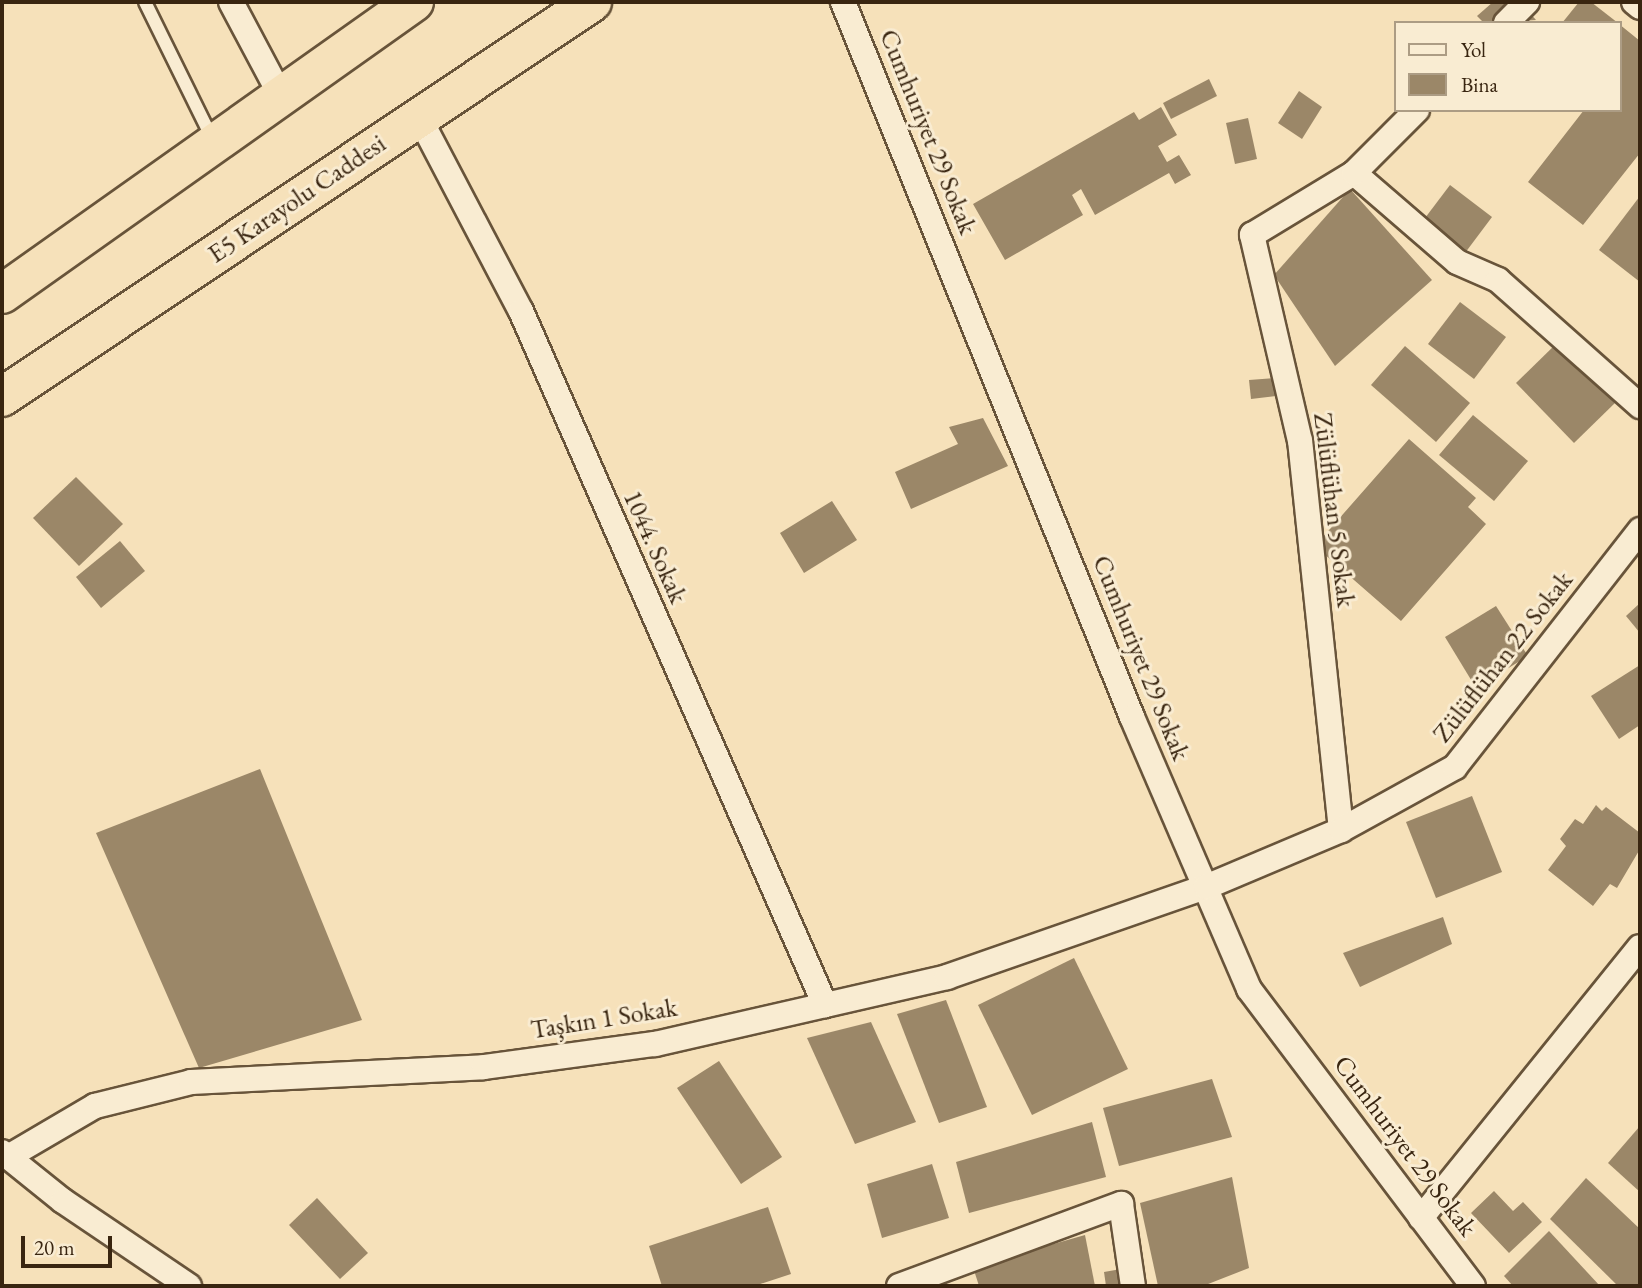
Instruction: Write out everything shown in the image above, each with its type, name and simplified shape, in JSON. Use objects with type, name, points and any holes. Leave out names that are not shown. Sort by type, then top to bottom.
[{"type":"highway","points":[[2,294],[414,2]]},
{"type":"highway","name":"E5 Karayolu Caddesi","points":[[2,397],[592,2]]},
{"type":"street","points":[[231,2],[281,96]]},
{"type":"street","name":"Cumhuriyet 29 Sokak","points":[[843,2],[1132,717],[1249,989],[1473,1286]]},
{"type":"street","points":[[1508,21],[1527,2]]},
{"type":"street","points":[[1634,2],[1640,7]]},
{"type":"street","name":"Zülüflühan 5 Sokak","points":[[1341,830],[1300,441],[1252,235],[1354,173],[1415,112]]},
{"type":"street","name":"1044. Sokak","points":[[419,117],[521,311],[825,1005]]},
{"type":"street","points":[[1354,173],[1457,262],[1498,280],[1640,406]]},
{"type":"street","name":"Zülüflühan 22 Sokak","points":[[1206,887],[1341,830],[1455,767],[1640,530]]},
{"type":"street","name":"Taşkın 1 Sokak","points":[[5,1155],[95,1106],[191,1083],[484,1067],[655,1044],[947,977],[1206,887]]},
{"type":"street","points":[[1421,1218],[1640,947]]},
{"type":"street","points":[[5,1155],[64,1201],[189,1286]]},
{"type":"street","points":[[899,1286],[937,1280],[1121,1204],[1133,1286]]},
{"type":"lane","points":[[145,2],[214,143]]},
{"type":"building","points":[[1493,2],[1520,2],[1536,20],[1482,21],[1477,16]]},
{"type":"building","points":[[1579,2],[1591,2],[1615,21],[1564,21]]},
{"type":"building","points":[[1621,26],[1640,41],[1640,153],[1583,225],[1528,182],[1582,112],[1621,112]]},
{"type":"building","points":[[1209,79],[1217,96],[1171,119],[1163,103]]},
{"type":"building","points":[[1299,91],[1322,107],[1302,139],[1278,123]]},
{"type":"building","points":[[1161,107],[1177,135],[1158,146],[1167,162],[1179,155],[1191,175],[1175,184],[1169,173],[1095,215],[1081,189],[1072,195],[1083,215],[1005,260],[973,204],[1134,112],[1139,120]]},
{"type":"building","points":[[1248,118],[1257,159],[1235,164],[1226,123]]},
{"type":"building","points":[[1450,185],[1492,217],[1465,253],[1422,222]]},
{"type":"building","points":[[1350,189],[1432,280],[1335,366],[1274,275]]},
{"type":"building","points":[[1640,196],[1640,282],[1599,250]]},
{"type":"building","points":[[1460,302],[1506,337],[1474,379],[1428,344]]},
{"type":"building","points":[[1558,342],[1617,401],[1574,443],[1516,383]]},
{"type":"building","points":[[1405,346],[1470,403],[1436,442],[1371,385]]},
{"type":"building","points":[[1275,378],[1276,396],[1251,399],[1249,380]]},
{"type":"building","points":[[1473,415],[1528,461],[1494,501],[1439,455]]},
{"type":"building","points":[[983,418],[1008,466],[911,509],[895,472],[958,444],[949,427]]},
{"type":"building","points":[[1409,439],[1476,498],[1468,507],[1486,524],[1401,621],[1315,546]]},
{"type":"building","points":[[76,477],[123,524],[79,566],[33,518]]},
{"type":"building","points":[[832,501],[857,540],[804,573],[780,533]]},
{"type":"building","points":[[120,541],[145,571],[101,608],[76,577]]},
{"type":"building","points":[[1640,603],[1640,633],[1626,616]]},
{"type":"building","points":[[1496,606],[1528,656],[1476,688],[1445,637]]},
{"type":"building","points":[[1640,665],[1640,725],[1619,739],[1591,696]]},
{"type":"building","points":[[260,769],[362,1020],[199,1068],[96,833]]},
{"type":"building","points":[[1472,796],[1502,872],[1436,898],[1406,822]]},
{"type":"building","points":[[1596,805],[1602,811],[1606,807],[1640,833],[1640,849],[1617,888],[1610,884],[1593,906],[1548,870],[1566,846],[1560,839],[1575,819],[1583,824]]},
{"type":"building","points":[[1443,917],[1452,944],[1360,987],[1343,953]]},
{"type":"building","points":[[1074,958],[1128,1069],[1032,1115],[978,1005]]},
{"type":"building","points":[[946,1000],[987,1107],[939,1123],[897,1014]]},
{"type":"building","points":[[871,1022],[916,1122],[855,1144],[807,1038]]},
{"type":"building","points":[[719,1061],[782,1157],[741,1184],[677,1088]]},
{"type":"building","points":[[1212,1079],[1232,1137],[1119,1166],[1103,1108]]},
{"type":"building","points":[[1092,1122],[1106,1177],[969,1213],[956,1162]]},
{"type":"building","points":[[1640,1126],[1640,1192],[1608,1163]]},
{"type":"building","points":[[932,1164],[949,1218],[882,1238],[867,1184]]},
{"type":"building","points":[[1232,1177],[1249,1268],[1203,1286],[1158,1286],[1140,1203]]},
{"type":"building","points":[[1586,1178],[1640,1229],[1640,1286],[1618,1286],[1550,1219]]},
{"type":"building","points":[[1494,1191],[1513,1211],[1523,1202],[1542,1222],[1509,1253],[1471,1213]]},
{"type":"building","points":[[317,1198],[368,1253],[340,1279],[289,1225]]},
{"type":"building","points":[[768,1207],[791,1274],[754,1286],[662,1286],[649,1246]]},
{"type":"building","points":[[1549,1231],[1600,1286],[1513,1286],[1504,1276]]},
{"type":"building","points":[[1085,1235],[1095,1286],[979,1286],[973,1267]]},
{"type":"building","points":[[1121,1269],[1124,1286],[1106,1286],[1104,1272]]}]
